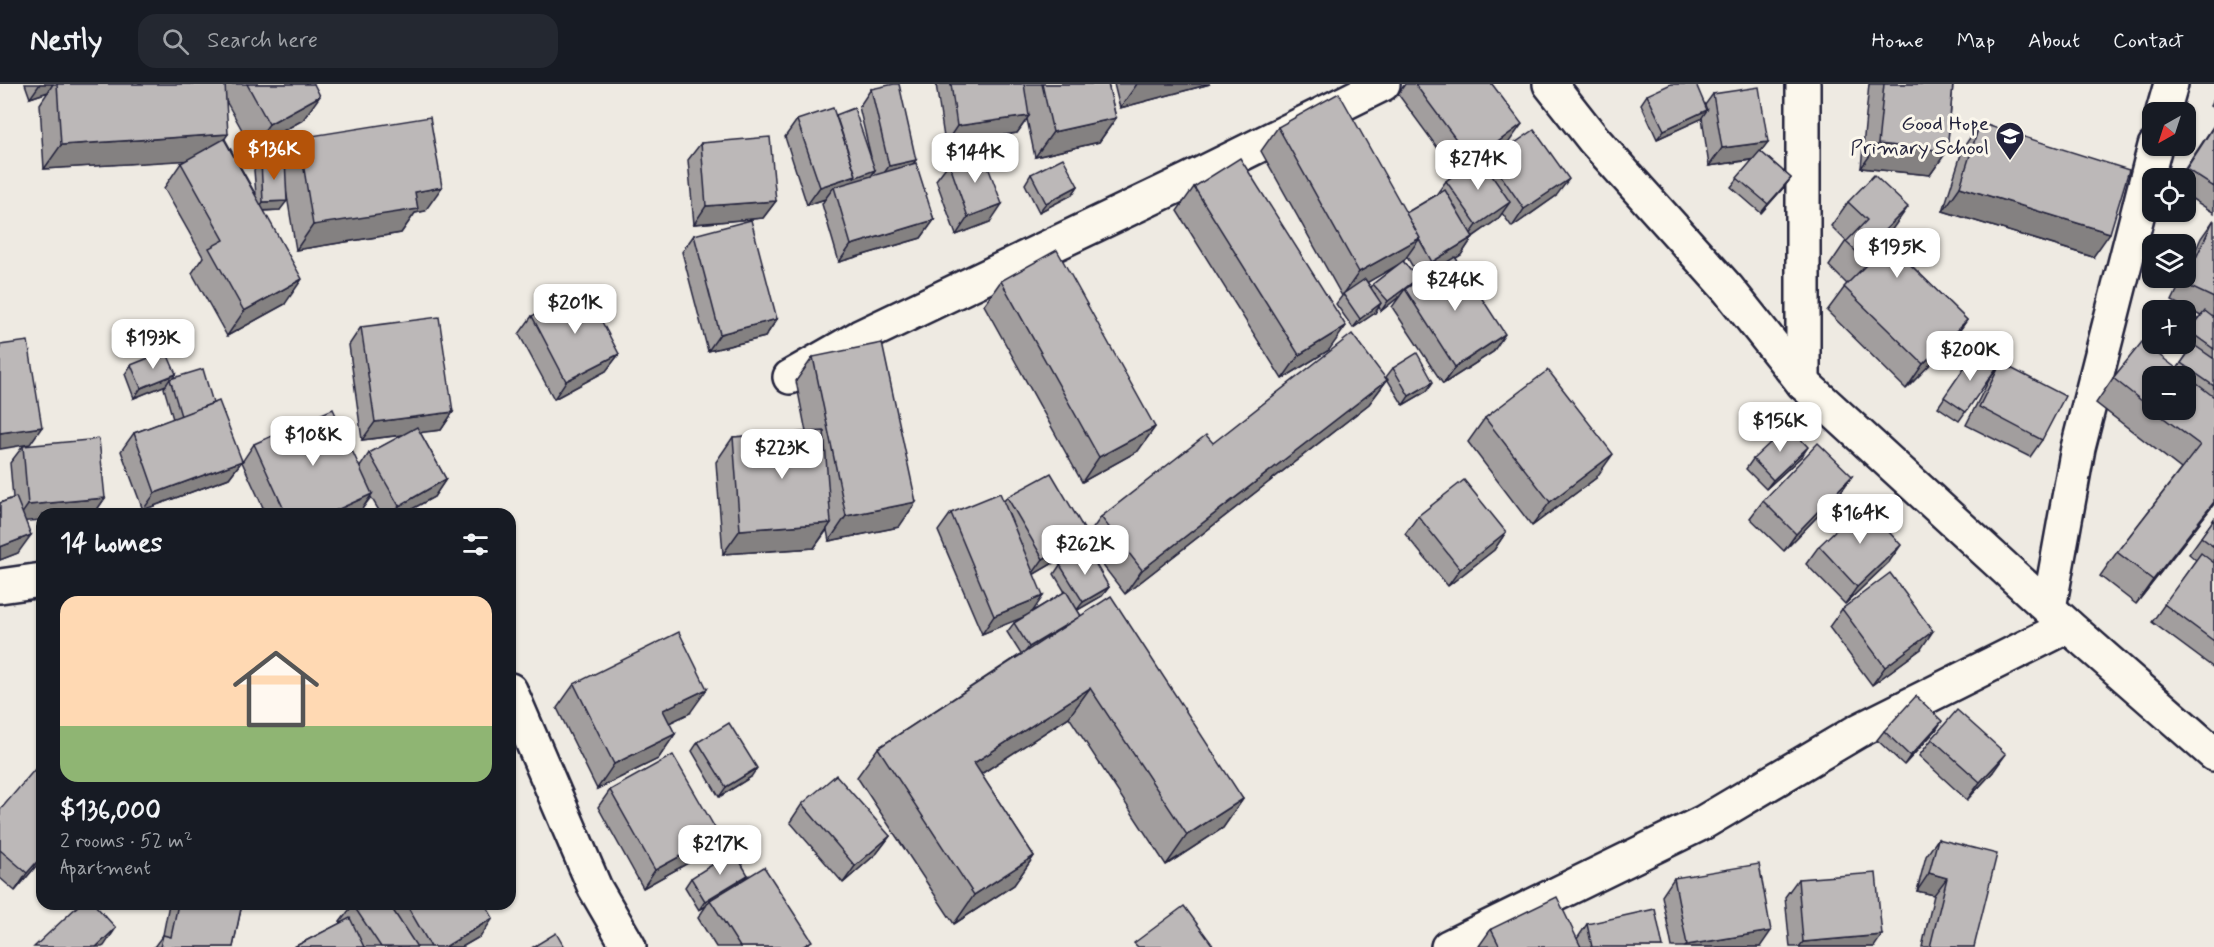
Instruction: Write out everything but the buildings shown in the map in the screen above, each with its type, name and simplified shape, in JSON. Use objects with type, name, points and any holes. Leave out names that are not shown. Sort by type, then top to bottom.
[{"type":"street","points":[[790,377],[870,332],[1099,224],[1383,84]]},
{"type":"street","points":[[1550,84],[1594,140],[1728,289],[1803,383],[2058,617],[2214,754]]},
{"type":"street","points":[[1803,84],[1803,383]]},
{"type":"street","points":[[2166,102],[2171,84]]},
{"type":"street","points":[[2058,617],[2078,448],[2152,156]]},
{"type":"street","points":[[0,586],[36,581]]},
{"type":"street","points":[[1448,947],[1704,822],[2058,617]]},
{"type":"street","points":[[516,704],[595,888],[629,947]]},
{"type":"place","name":"Good Hope Primary School","points":[[2010,162]]}]
